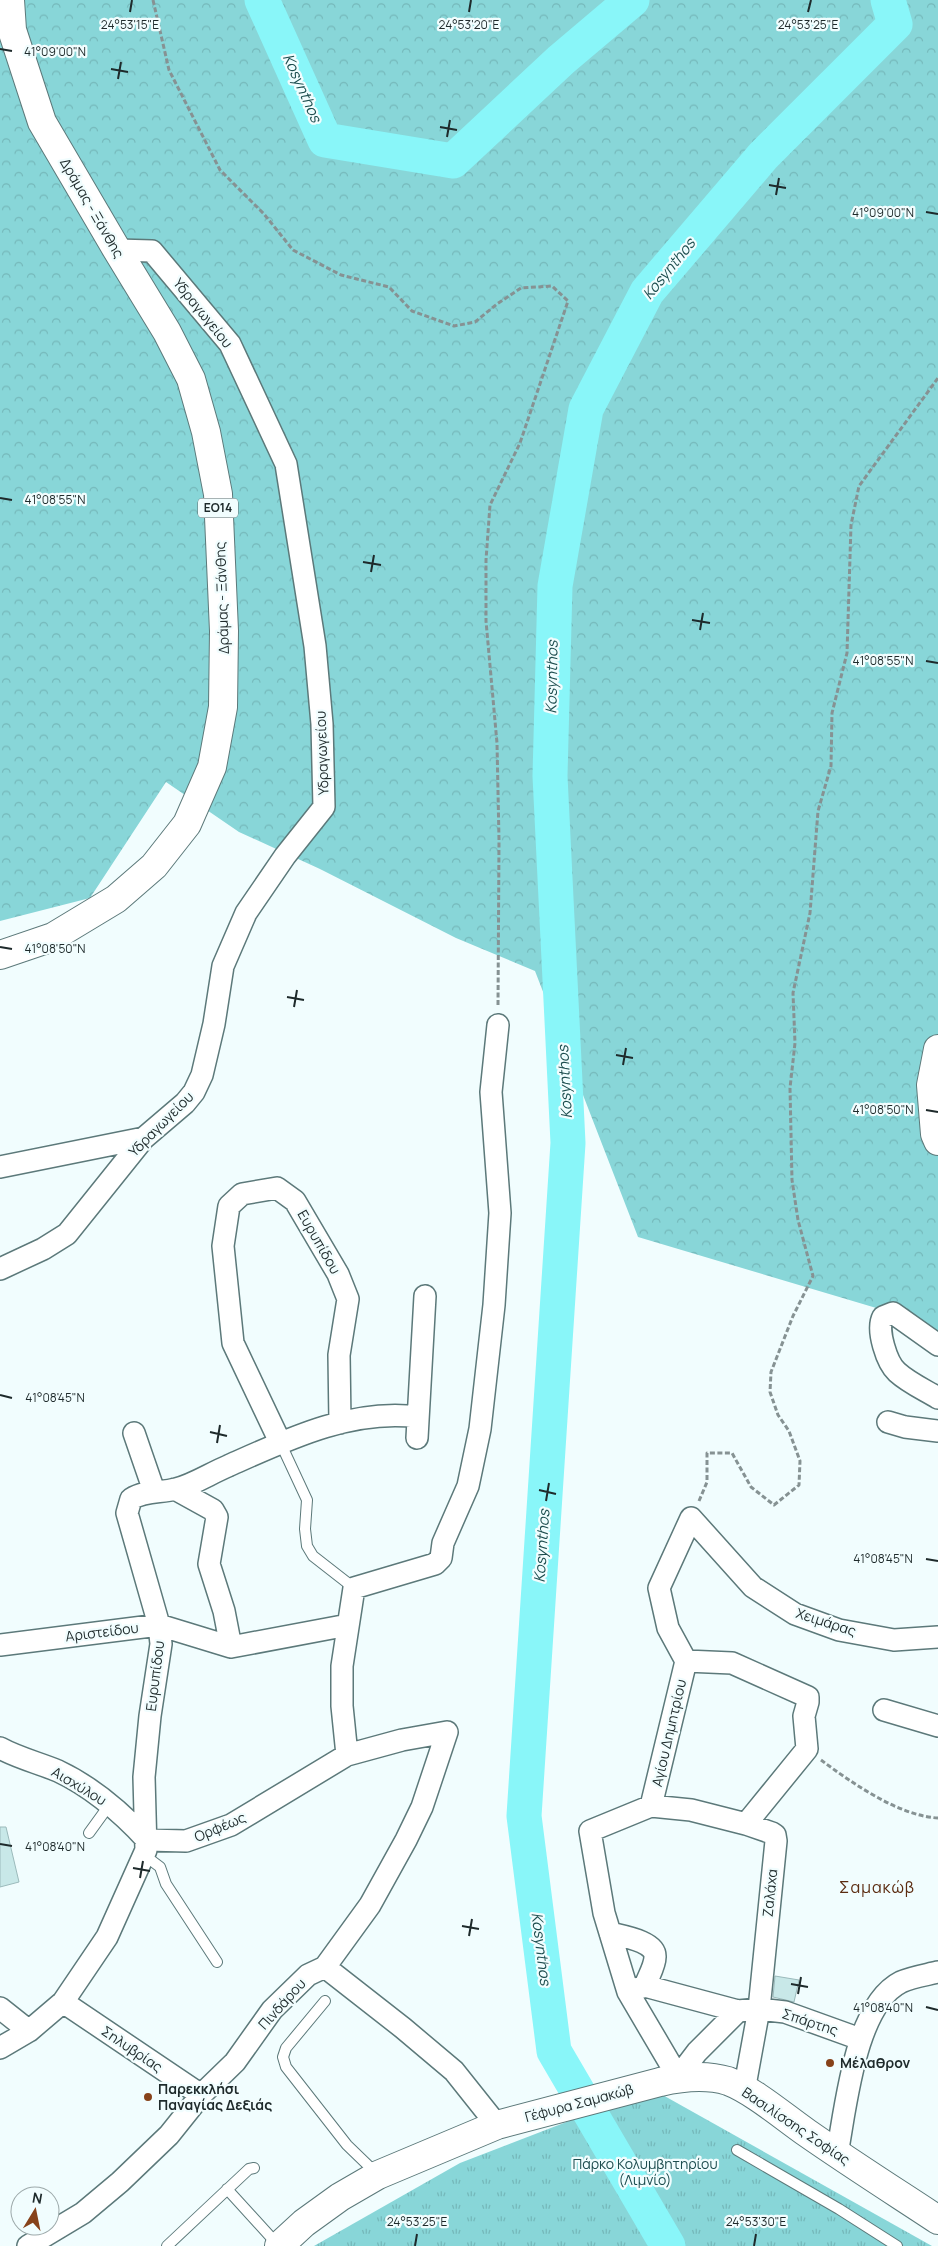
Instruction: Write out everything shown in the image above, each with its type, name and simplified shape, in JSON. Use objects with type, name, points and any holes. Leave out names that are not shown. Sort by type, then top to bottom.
[{"type":"main road","name":"Δράμας - Ξάνθης","points":[[0,955],[53,937],[116,899],[154,866],[187,824],[212,767],[223,707],[224,631],[218,494],[206,432],[187,372],[168,332],[117,250],[42,122],[12,30],[10,0]]},
{"type":"main road","points":[[938,1049],[931,1085],[935,1134],[938,1141]]},
{"type":"main road","name":"Βασιλίσσης Σοφίας","points":[[641,2087],[678,2077],[714,2078],[729,2082],[938,2220]]},
{"type":"main road","name":"Γέφυρα Σαμακώβ","points":[[507,2122],[641,2087]]},
{"type":"main road","points":[[279,2246],[304,2223],[333,2202],[378,2175],[507,2122]]},
{"type":"street","name":"Υδραγωγείου","points":[[0,1269],[43,1249],[67,1234],[144,1138],[185,1103],[194,1092],[202,1075],[214,1024],[223,966],[246,913],[284,856],[324,807],[322,724],[316,646],[297,543],[286,464],[230,344],[152,251],[117,250]]},
{"type":"street","points":[[347,1755],[342,1706],[342,1666],[354,1588],[435,1564],[441,1558],[443,1543],[468,1486],[480,1429],[494,1296],[500,1213],[491,1092],[498,1025]]},
{"type":"street","points":[[0,1167],[144,1138]]},
{"type":"street","name":"Ευρυπίδου","points":[[146,1847],[144,1777],[150,1716],[161,1644],[159,1625],[127,1513],[132,1499],[154,1491],[175,1490],[280,1442],[340,1423],[339,1355],[348,1300],[338,1274],[295,1201],[277,1188],[242,1194],[228,1206],[223,1246],[233,1343],[280,1442]]},
{"type":"street","points":[[340,1423],[381,1417],[417,1427],[425,1296]]},
{"type":"street","points":[[938,1345],[892,1313],[883,1317],[880,1322],[884,1348],[896,1372],[938,1398]]},
{"type":"street","points":[[888,1422],[905,1427],[938,1431]]},
{"type":"street","points":[[134,1433],[154,1491]]},
{"type":"street","points":[[175,1490],[213,1510],[217,1517],[208,1564],[224,1611],[231,1647]]},
{"type":"street","points":[[691,1518],[659,1588],[668,1628],[686,1661],[732,1663],[808,1697],[804,1716],[807,1749],[746,1824]]},
{"type":"street","name":"Χειμάρας","points":[[691,1518],[753,1587],[794,1614],[839,1630],[894,1640],[938,1637]]},
{"type":"street","name":"Αριστείδου","points":[[0,1645],[159,1625],[231,1647],[348,1625]]},
{"type":"street","name":"Αγίου Δημητρίου","points":[[651,1806],[686,1661]]},
{"type":"street","points":[[884,1710],[938,1726]]},
{"type":"street","name":"Ορφέως","points":[[146,1847],[186,1841],[231,1825],[347,1755],[402,1740],[447,1732]]},
{"type":"street","name":"Πινδάρου","points":[[28,2246],[83,2213],[120,2182],[170,2135],[201,2095],[235,2062],[272,2010],[308,1975],[325,1967],[370,1905],[414,1824],[422,1807],[447,1732]]},
{"type":"street","name":"Αισχύλου","points":[[1,1750],[60,1772],[110,1804],[127,1817],[146,1847]]},
{"type":"street","points":[[651,1806],[590,1831],[610,1933],[678,2077],[697,2052],[749,2010]]},
{"type":"street","name":"Ζαλάχα","points":[[651,1806],[691,1810],[746,1824],[775,1835],[776,1841],[749,2010],[744,2091]]},
{"type":"street","points":[[0,2048],[29,2032],[64,2002],[108,1937],[146,1847]]},
{"type":"street","points":[[610,1933],[635,1939],[652,1948],[656,1954],[655,1960],[636,1989]]},
{"type":"street","points":[[325,1967],[403,2028],[454,2072],[507,2122]]},
{"type":"street","points":[[837,2154],[860,2039],[873,2009],[887,1992],[901,1982],[938,1972]]},
{"type":"street","name":"Σπάρτης","points":[[636,1989],[749,2010],[785,2012],[860,2039]]},
{"type":"street","name":"Σηλυβρίας","points":[[64,2002],[201,2095]]},
{"type":"street","points":[[0,2008],[29,2032]]},
{"type":"lane","points":[[280,1442],[307,1500],[305,1529],[308,1546],[313,1556],[354,1588]]},
{"type":"lane","points":[[89,1833],[110,1804]]},
{"type":"lane","points":[[146,1847],[160,1867],[166,1884],[217,1962]]},
{"type":"lane","points":[[325,2001],[286,2048],[283,2058],[286,2067],[347,2145],[378,2175]]},
{"type":"lane","points":[[738,2150],[839,2209],[897,2246]]},
{"type":"lane","points":[[167,2246],[249,2169],[254,2168]]},
{"type":"lane","points":[[227,2189],[279,2246]]},
{"type":"path","points":[[153,0],[169,70],[220,170],[264,214],[293,250],[341,275],[389,287],[412,311],[454,326],[475,322],[521,288],[552,286],[568,301],[520,443],[490,505],[486,560],[486,613],[497,743],[499,840],[498,1025]]},
{"type":"path","points":[[691,1518],[707,1482],[707,1453],[732,1452],[751,1487],[774,1505],[799,1485],[800,1461],[789,1431],[778,1415],[770,1392],[771,1372],[793,1316],[813,1276],[798,1220],[792,1180],[790,1088],[795,1043],[793,993],[810,914],[818,811],[831,766],[832,712],[848,653],[851,525],[859,486],[938,378]]},
{"type":"path","points":[[807,1749],[876,1796],[909,1812],[938,1818]]},
{"type":"green space","points":[[0,0],[938,0],[938,1333],[920,1321],[638,1237],[535,971],[456,938],[320,869],[239,832],[166,782],[90,898],[0,921]]},
{"type":"green space","name":"Πάρκο Κολυμβητηρίου (Λιμνίο)","points":[[652,2089],[932,2246],[314,2246],[460,2163]]},
{"type":"building","points":[[0,1827],[6,1827],[19,1882],[0,1887]]},
{"type":"building","points":[[775,1976],[799,1980],[794,2002],[773,1997]]},
{"type":"waterway","name":"Kosynthos","points":[[262,0],[325,140],[453,161],[561,60],[632,0]]},
{"type":"waterway","name":"Kosynthos","points":[[668,2246],[554,2051],[524,1816],[568,1143],[550,776],[555,586],[586,409],[647,292],[763,156],[895,24],[888,0]]},
{"type":"place","name":"Μέλαθρον","points":[[830,2063]]},
{"type":"place","name":"Παρεκκλήσι Παναγίας Δεξιάς","points":[[148,2097]]},
{"type":"district","name":"Σαμακώβ","points":[[877,1887]]}]
